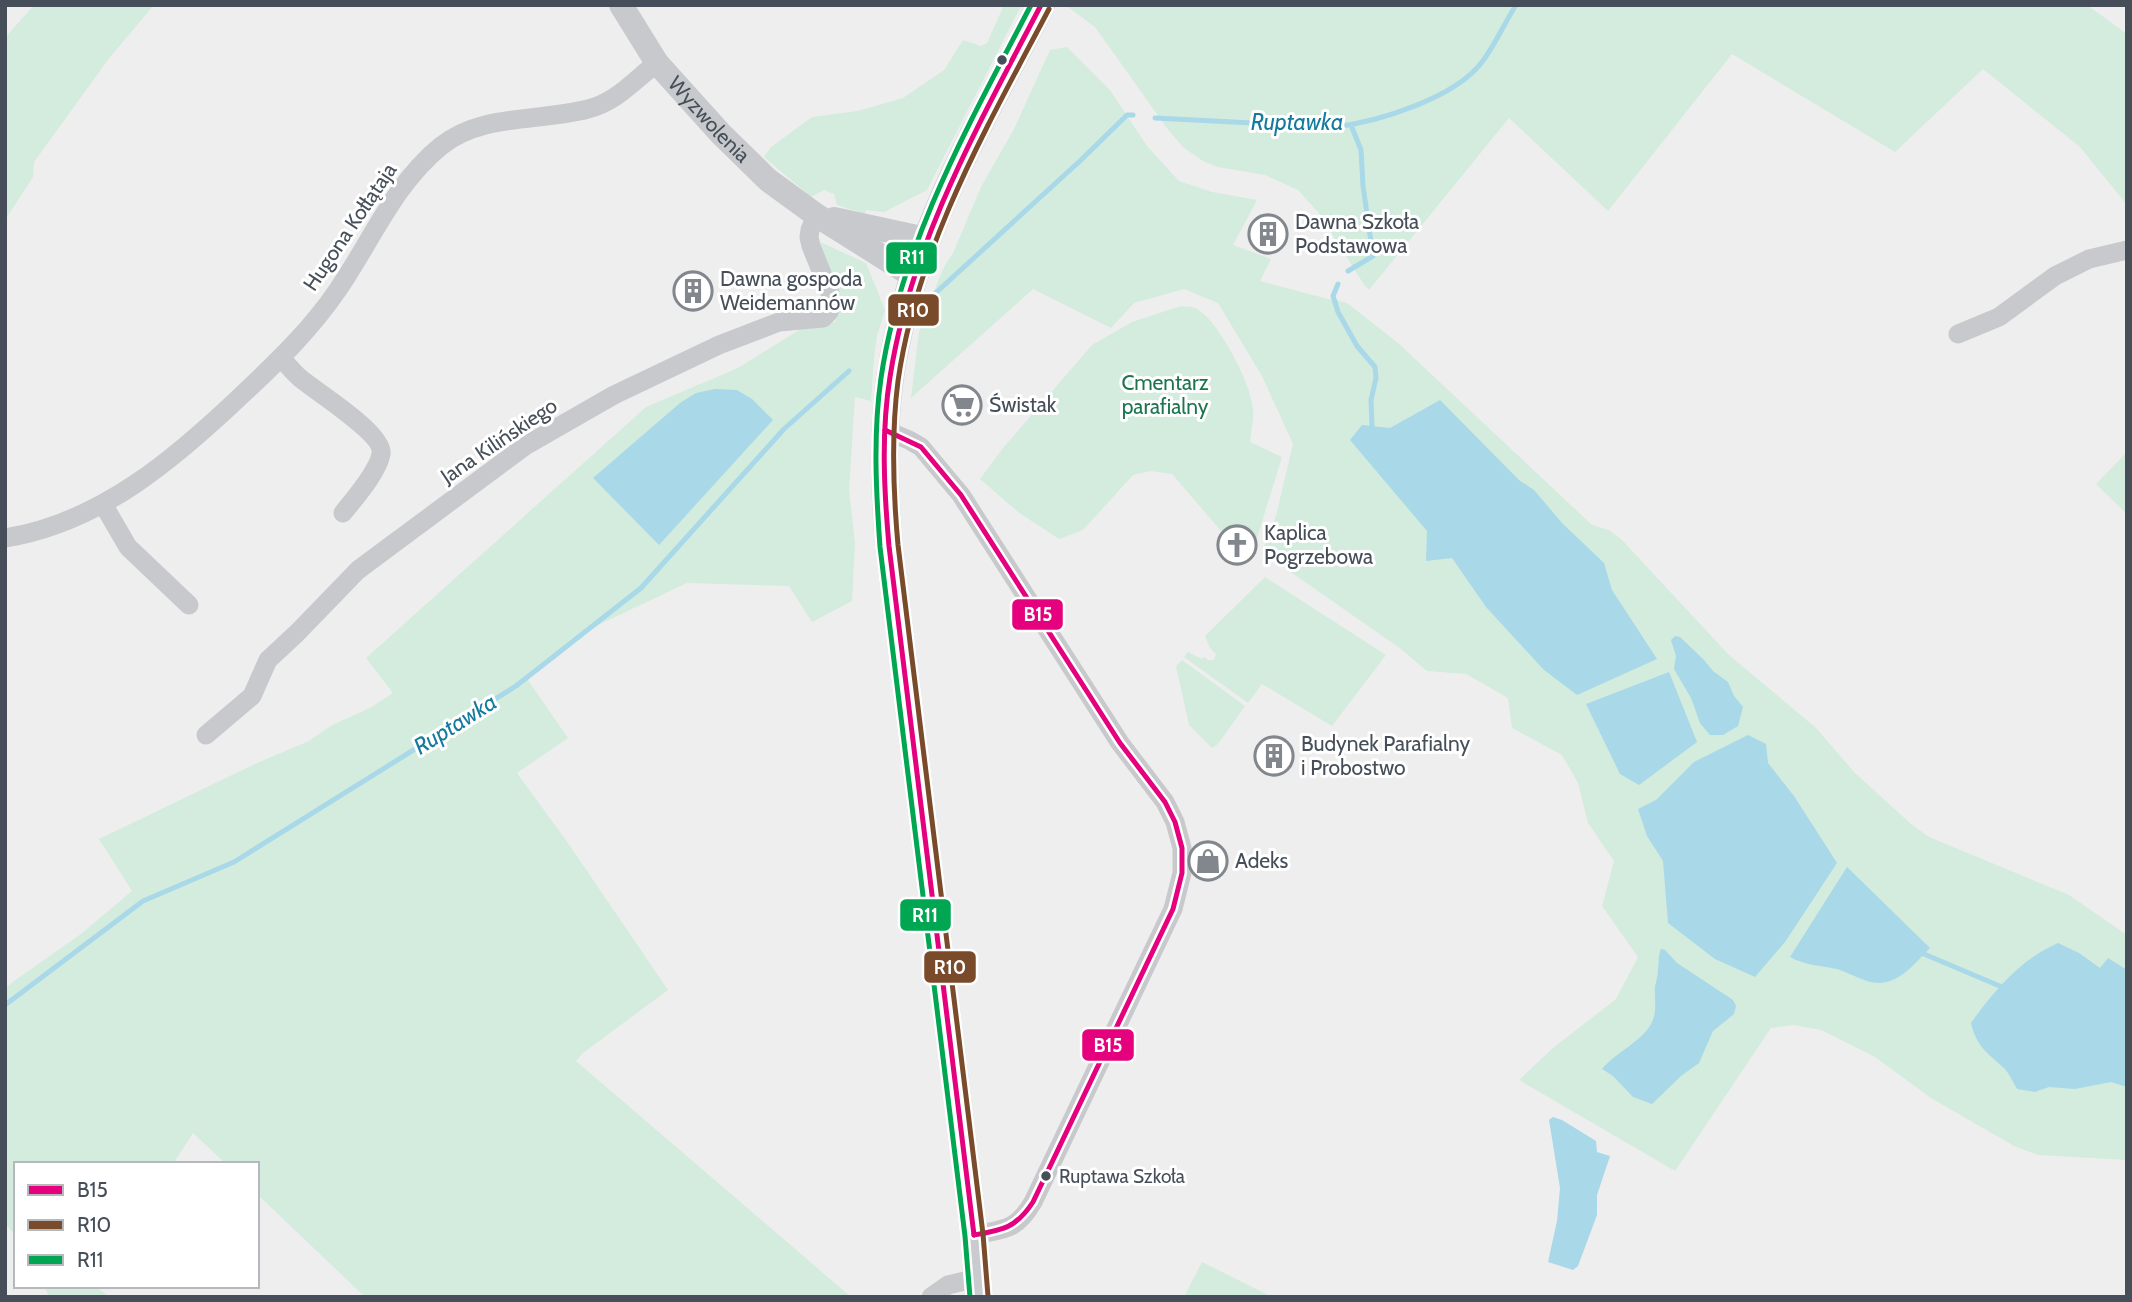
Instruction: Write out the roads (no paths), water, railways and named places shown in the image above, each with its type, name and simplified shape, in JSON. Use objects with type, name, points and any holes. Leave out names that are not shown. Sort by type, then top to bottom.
[{"type":"main road","points":[[978,1287],[974,1236],[889,546],[884,479],[885,430],[892,367],[914,275],[926,239],[952,175],[1041,5]]},
{"type":"street","name":"Wyzwolenia","points":[[621,5],[657,63],[721,134],[768,180],[816,215],[914,275]]},
{"type":"street","name":"Hugona Kołłątaja","points":[[5,538],[27,535],[78,517],[116,498],[205,430],[281,358],[309,327],[337,292],[397,193],[421,164],[442,145],[462,132],[482,125],[588,109],[615,99],[657,63]]},
{"type":"street","name":"Wyzwolenia","points":[[816,215],[926,239]]},
{"type":"street","name":"Jana Kilińskiego","points":[[206,735],[252,696],[268,660],[358,570],[525,446],[614,395],[754,330],[779,322],[823,317],[829,312],[832,304],[830,293],[811,246],[810,230],[816,215]]},
{"type":"street","points":[[1958,334],[1999,317],[2055,276],[2089,259],[2127,250]]},
{"type":"street","points":[[281,358],[297,376],[371,432],[380,446],[381,454],[370,477],[342,513]]},
{"type":"street","points":[[885,430],[921,447],[961,495],[1120,743],[1165,802],[1175,822],[1182,848],[1182,873],[1173,909],[1033,1202],[1023,1218],[1007,1228],[974,1236]]},
{"type":"street","points":[[103,504],[128,547],[189,605]]},
{"type":"street","points":[[931,1297],[948,1285],[978,1287]]},
{"type":"water","points":[[715,389],[737,390],[752,399],[773,420],[659,545],[593,478],[680,403],[696,393]]},
{"type":"water","points":[[1440,400],[1519,480],[1534,490],[1562,523],[1604,563],[1612,590],[1657,659],[1577,695],[1544,670],[1486,607],[1452,558],[1426,561],[1427,531],[1350,440],[1362,425],[1390,428]]},
{"type":"water","points":[[1675,636],[1680,637],[1713,671],[1728,682],[1743,707],[1738,726],[1723,735],[1710,735],[1700,723],[1691,698],[1674,669],[1676,656],[1671,640]]},
{"type":"water","points":[[1669,672],[1697,742],[1639,785],[1620,774],[1586,704]]},
{"type":"water","points":[[1748,735],[1766,744],[1768,763],[1794,796],[1837,863],[1785,942],[1755,977],[1715,959],[1668,923],[1663,861],[1647,836],[1638,809],[1656,800],[1694,762]]},
{"type":"water","points":[[1847,867],[1930,948],[1895,979],[1877,983],[1867,981],[1837,969],[1808,964],[1790,957]]},
{"type":"water","points":[[2058,943],[2079,953],[2100,968],[2108,958],[2127,970],[2127,1087],[2111,1082],[2075,1089],[2049,1087],[2035,1092],[2017,1089],[2005,1069],[1976,1038],[1971,1023],[1989,999],[2020,967]]},
{"type":"water","points":[[1661,949],[1677,963],[1733,1000],[1736,1006],[1734,1014],[1713,1031],[1699,1063],[1652,1104],[1633,1097],[1613,1076],[1602,1069],[1651,1024],[1655,1010],[1655,987]]},
{"type":"water","points":[[1553,1117],[1596,1141],[1597,1152],[1610,1156],[1597,1195],[1597,1215],[1578,1266],[1573,1270],[1548,1262],[1557,1221],[1560,1188],[1549,1120]]},
{"type":"waterway","name":"Ruptawka","points":[[1155,118],[1334,127],[1393,114],[1435,97],[1470,75],[1487,55],[1516,5]]},
{"type":"waterway","name":"Ruptawka","points":[[929,299],[1127,115],[1133,115]]},
{"type":"waterway","points":[[1348,271],[1373,256],[1361,150],[1351,125]]},
{"type":"waterway","points":[[1338,284],[1333,296],[1338,312],[1357,346],[1375,367],[1376,378],[1371,400],[1372,426]]},
{"type":"waterway","name":"Ruptawka","points":[[5,1005],[143,901],[234,862],[516,686],[641,588],[784,429],[849,371]]},
{"type":"waterway","points":[[1924,954],[2002,987]]},
{"type":"place","name":"Dawna Szkoła Podstawowa","points":[[1268,234]]},
{"type":"place","name":"Dawna gospoda Weidemannów","points":[[693,291]]},
{"type":"place","name":"Świstak","points":[[962,405]]},
{"type":"place","name":"Kaplica Pogrzebowa","points":[[1237,545]]},
{"type":"place","name":"Budynek Parafialny i Probostwo","points":[[1274,756]]},
{"type":"place","name":"Adeks","points":[[1208,861]]},
{"type":"place","name":"Ruptawa Szkoła","points":[[1046,1176]]},
{"type":"park label","name":"Cmentarz parafialny","points":[[1165,395]]}]
